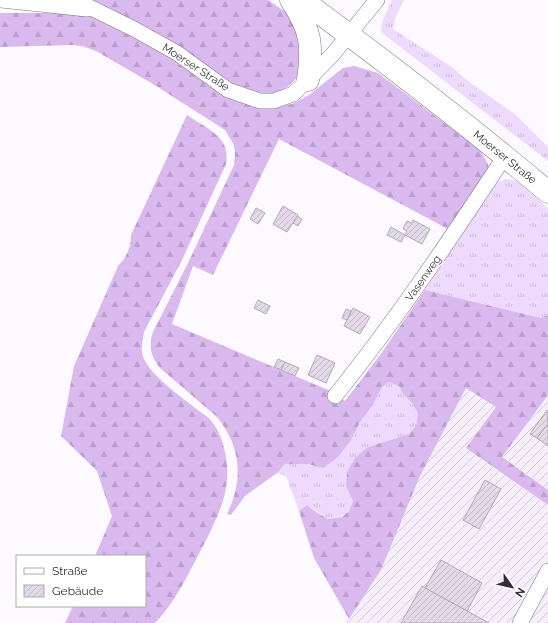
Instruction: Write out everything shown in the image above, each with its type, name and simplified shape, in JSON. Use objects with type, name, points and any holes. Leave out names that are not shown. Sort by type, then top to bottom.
[{"type":"main road","points":[[291,0],[300,14],[310,40],[312,56],[308,80]]},
{"type":"main road","name":"Moerser Straße","points":[[302,0],[505,156],[548,192]]},
{"type":"street","name":"Moerser Straße","points":[[1,0],[94,10]]},
{"type":"street","name":"Moerser Straße","points":[[75,0],[134,29],[177,53],[228,90],[260,101],[274,100],[293,94],[308,80],[377,0]]},
{"type":"street","name":"Vasenweg","points":[[335,396],[404,306],[505,156]]},
{"type":"street","points":[[520,623],[548,571]]},
{"type":"shaded area","points":[[466,388],[496,407],[466,448],[548,505],[548,623],[346,623],[381,570],[420,476]]},
{"type":"shaded area","points":[[548,395],[548,490],[502,457]]},
{"type":"green space","points":[[93,0],[268,0],[287,13],[303,31],[297,78],[287,87],[274,94],[260,95],[241,90],[163,36]]},
{"type":"green space","points":[[392,0],[404,0],[395,19],[393,29],[452,67],[465,79],[516,115],[548,147],[548,161],[381,32],[382,22]]},
{"type":"green space","points":[[0,13],[72,13],[92,17],[155,48],[223,94],[251,106],[273,107],[292,104],[309,95],[343,68],[354,66],[378,73],[480,150],[488,164],[489,175],[448,229],[279,139],[213,275],[193,266],[172,324],[333,392],[345,401],[380,355],[425,290],[541,318],[548,315],[548,395],[502,457],[548,490],[548,505],[466,448],[496,407],[466,388],[420,476],[381,570],[349,619],[314,558],[299,511],[307,505],[328,519],[342,517],[349,511],[353,501],[346,486],[347,472],[355,458],[368,447],[409,434],[416,426],[418,414],[413,404],[404,395],[399,386],[389,382],[382,387],[373,405],[360,422],[351,440],[337,458],[323,468],[308,464],[285,464],[277,473],[245,496],[231,515],[227,514],[236,488],[238,476],[235,452],[231,440],[217,417],[160,368],[154,360],[151,351],[151,337],[234,165],[234,145],[225,130],[153,84],[96,51],[82,46],[71,45],[0,47]]},
{"type":"green space","points":[[187,115],[216,134],[221,140],[225,146],[227,154],[226,164],[182,260],[144,332],[142,353],[150,369],[166,385],[206,416],[217,429],[227,461],[226,487],[224,498],[215,522],[182,586],[163,615],[155,623],[65,623],[73,607],[146,607],[146,555],[95,555],[112,516],[97,471],[61,436],[74,366],[118,266],[128,252],[131,235]]},
{"type":"green space","points":[[506,179],[517,181],[548,208],[548,315],[541,318],[425,290],[497,183]]},
{"type":"green space","points":[[389,382],[399,385],[404,395],[413,404],[418,414],[416,426],[409,434],[368,447],[346,486],[353,501],[349,510],[344,515],[328,519],[307,505],[299,511],[286,476],[277,473],[285,464],[308,464],[323,468],[351,440],[360,422],[373,405],[382,387]]},
{"type":"building","points":[[283,206],[298,215],[287,232],[273,224]]},
{"type":"building","points":[[256,208],[265,213],[258,224],[250,219]]},
{"type":"building","points":[[297,216],[302,219],[298,226],[293,223]]},
{"type":"building","points":[[413,220],[430,229],[422,244],[405,235],[407,231],[403,229],[407,221],[411,223]]},
{"type":"building","points":[[391,227],[405,235],[401,242],[387,235]]},
{"type":"building","points":[[258,300],[270,306],[266,314],[254,308]]},
{"type":"building","points":[[353,308],[370,317],[360,334],[344,326]]},
{"type":"building","points":[[346,309],[351,311],[347,320],[342,318]]},
{"type":"building","points":[[317,355],[335,363],[326,383],[308,375]]},
{"type":"building","points":[[278,359],[285,362],[281,370],[274,367]]},
{"type":"building","points":[[285,362],[299,368],[295,376],[281,370]]},
{"type":"building","points":[[547,410],[548,424],[537,438],[530,434]]},
{"type":"building","points":[[548,424],[548,446],[537,438]]},
{"type":"building","points":[[485,480],[501,489],[479,529],[463,520]]},
{"type":"building","points":[[441,560],[482,583],[467,611],[425,588]]},
{"type":"building","points":[[422,586],[425,588],[489,623],[401,623]]}]
